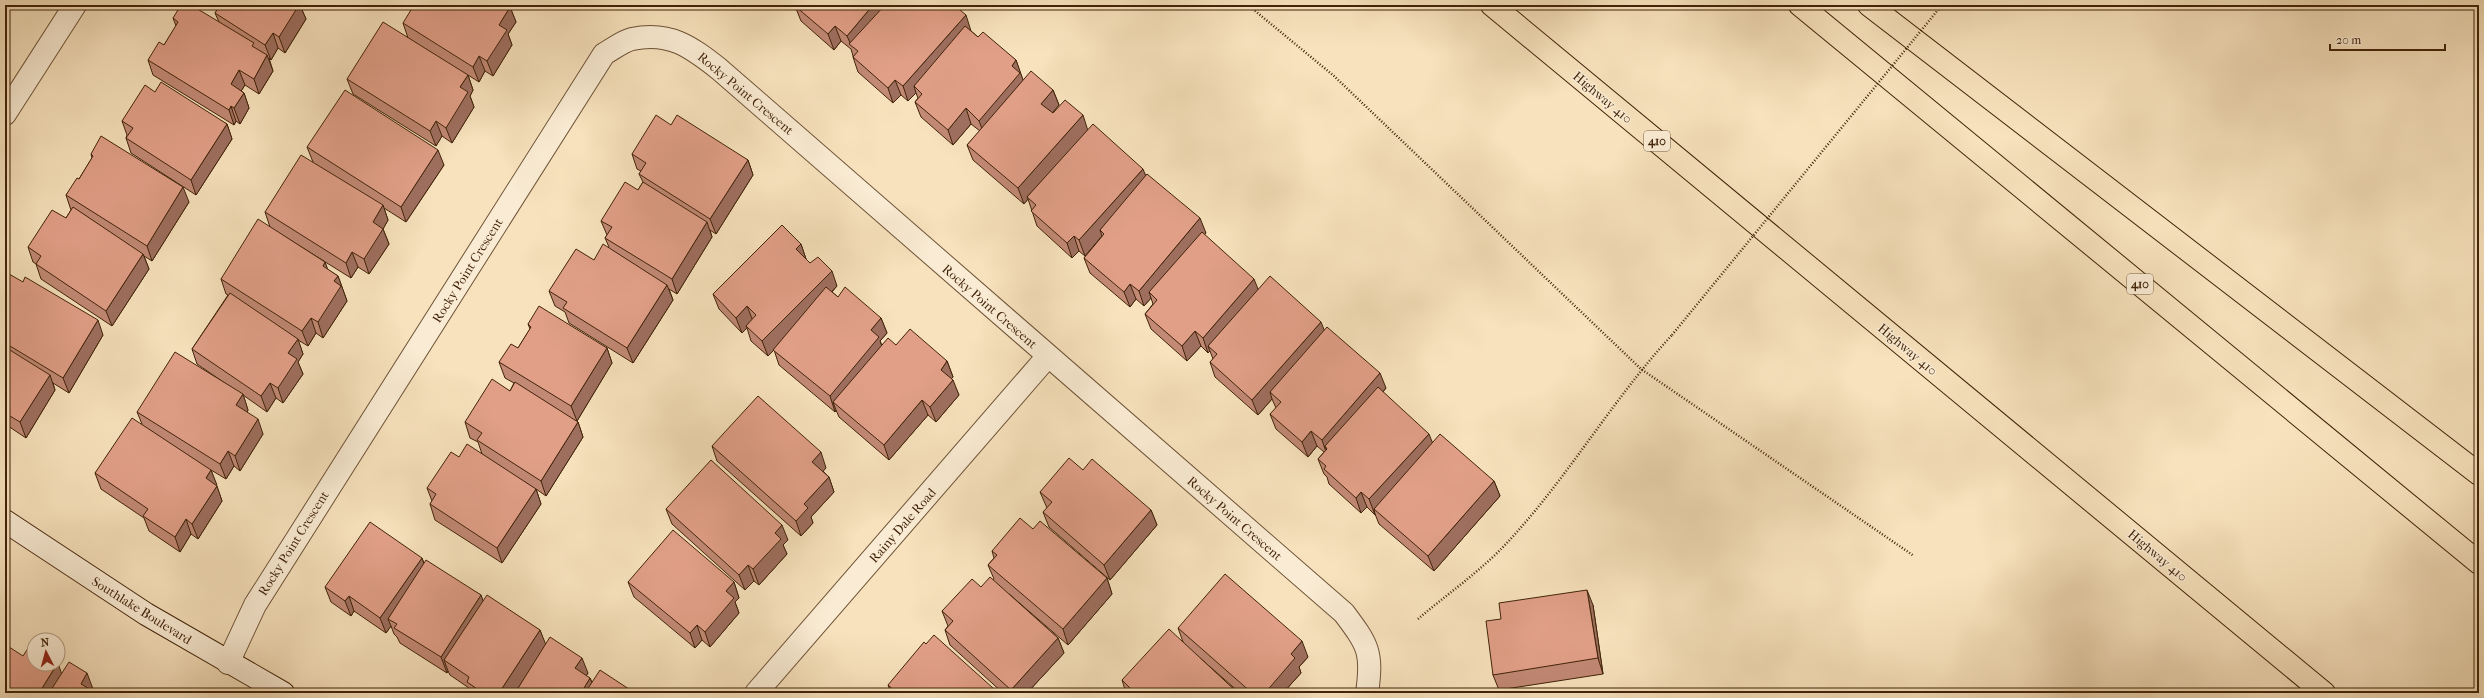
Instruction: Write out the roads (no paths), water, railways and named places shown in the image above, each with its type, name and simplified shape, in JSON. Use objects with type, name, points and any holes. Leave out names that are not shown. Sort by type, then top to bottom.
[{"type":"highway","name":"Highway 410","points":[[1492,5],[2324,693]]},
{"type":"highway","name":"410","points":[[1800,5],[2479,563]]},
{"type":"highway","points":[[1869,5],[2479,474]]},
{"type":"street","points":[[5,114],[75,5]]},
{"type":"street","name":"Rocky Point Crescent","points":[[228,664],[255,605],[604,54],[631,39],[666,37],[693,48],[1344,613],[1366,642],[1371,666],[1367,693]]},
{"type":"street","name":"Rainy Dale Road","points":[[756,693],[1048,356]]},
{"type":"street","name":"Southlake Boulevard","points":[[5,521],[146,614],[228,664],[283,693]]}]
